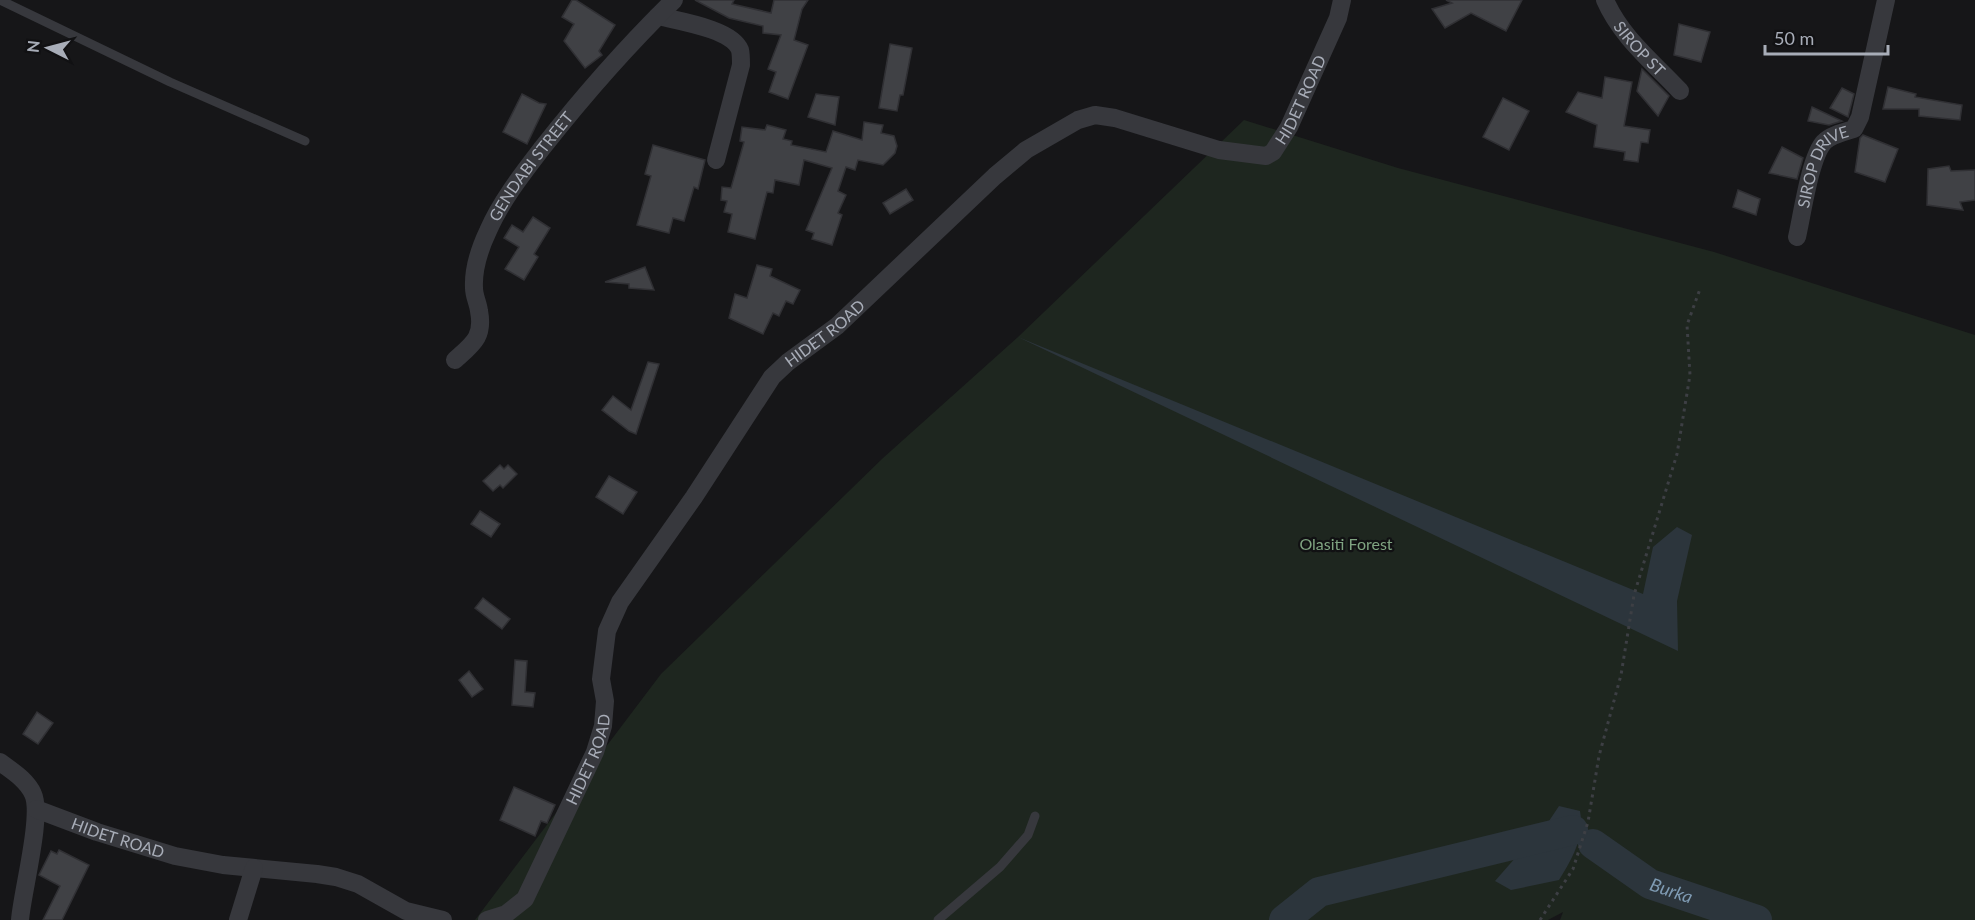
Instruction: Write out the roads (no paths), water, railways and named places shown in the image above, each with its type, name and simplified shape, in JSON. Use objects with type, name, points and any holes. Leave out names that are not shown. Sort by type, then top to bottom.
[{"type":"street","name":"GENDABI STREET","points":[[455,360],[474,344],[479,335],[479,311],[474,291],[476,268],[488,230],[503,204],[567,117],[674,0]]},
{"type":"street","name":"HIDET ROAD","points":[[487,920],[506,914],[525,899],[595,752],[604,717],[605,701],[601,679],[607,631],[620,602],[694,497],[772,377],[788,362],[837,326],[995,176],[1026,150],[1077,120],[1095,115],[1114,118],[1219,150],[1266,156],[1273,152],[1289,127],[1338,18],[1342,0]]},
{"type":"street","name":"SIROP ST","points":[[1605,0],[1631,42],[1680,91]]},
{"type":"street","name":"SIROP DRIVE","points":[[1797,237],[1814,162],[1824,142],[1854,129],[1860,117],[1886,0]]},
{"type":"street","points":[[658,16],[721,33],[740,50],[741,65],[716,160]]},
{"type":"street","points":[[0,762],[26,783],[34,795],[36,808],[20,920]]},
{"type":"street","name":"HIDET ROAD","points":[[36,808],[97,832],[175,856],[223,865],[336,877],[358,884],[406,911],[443,920]]},
{"type":"street","points":[[238,920],[254,868]]},
{"type":"lane","points":[[0,0],[170,82],[305,141]]},
{"type":"lane","points":[[938,920],[1000,867],[1028,835],[1035,816]]},
{"type":"waterway","points":[[1284,920],[1319,892],[1573,830]]},
{"type":"waterway","name":"Burka","points":[[1593,844],[1650,884],[1757,920]]},
{"type":"park label","name":"Olasiti Forest","points":[[1346,544]]}]
